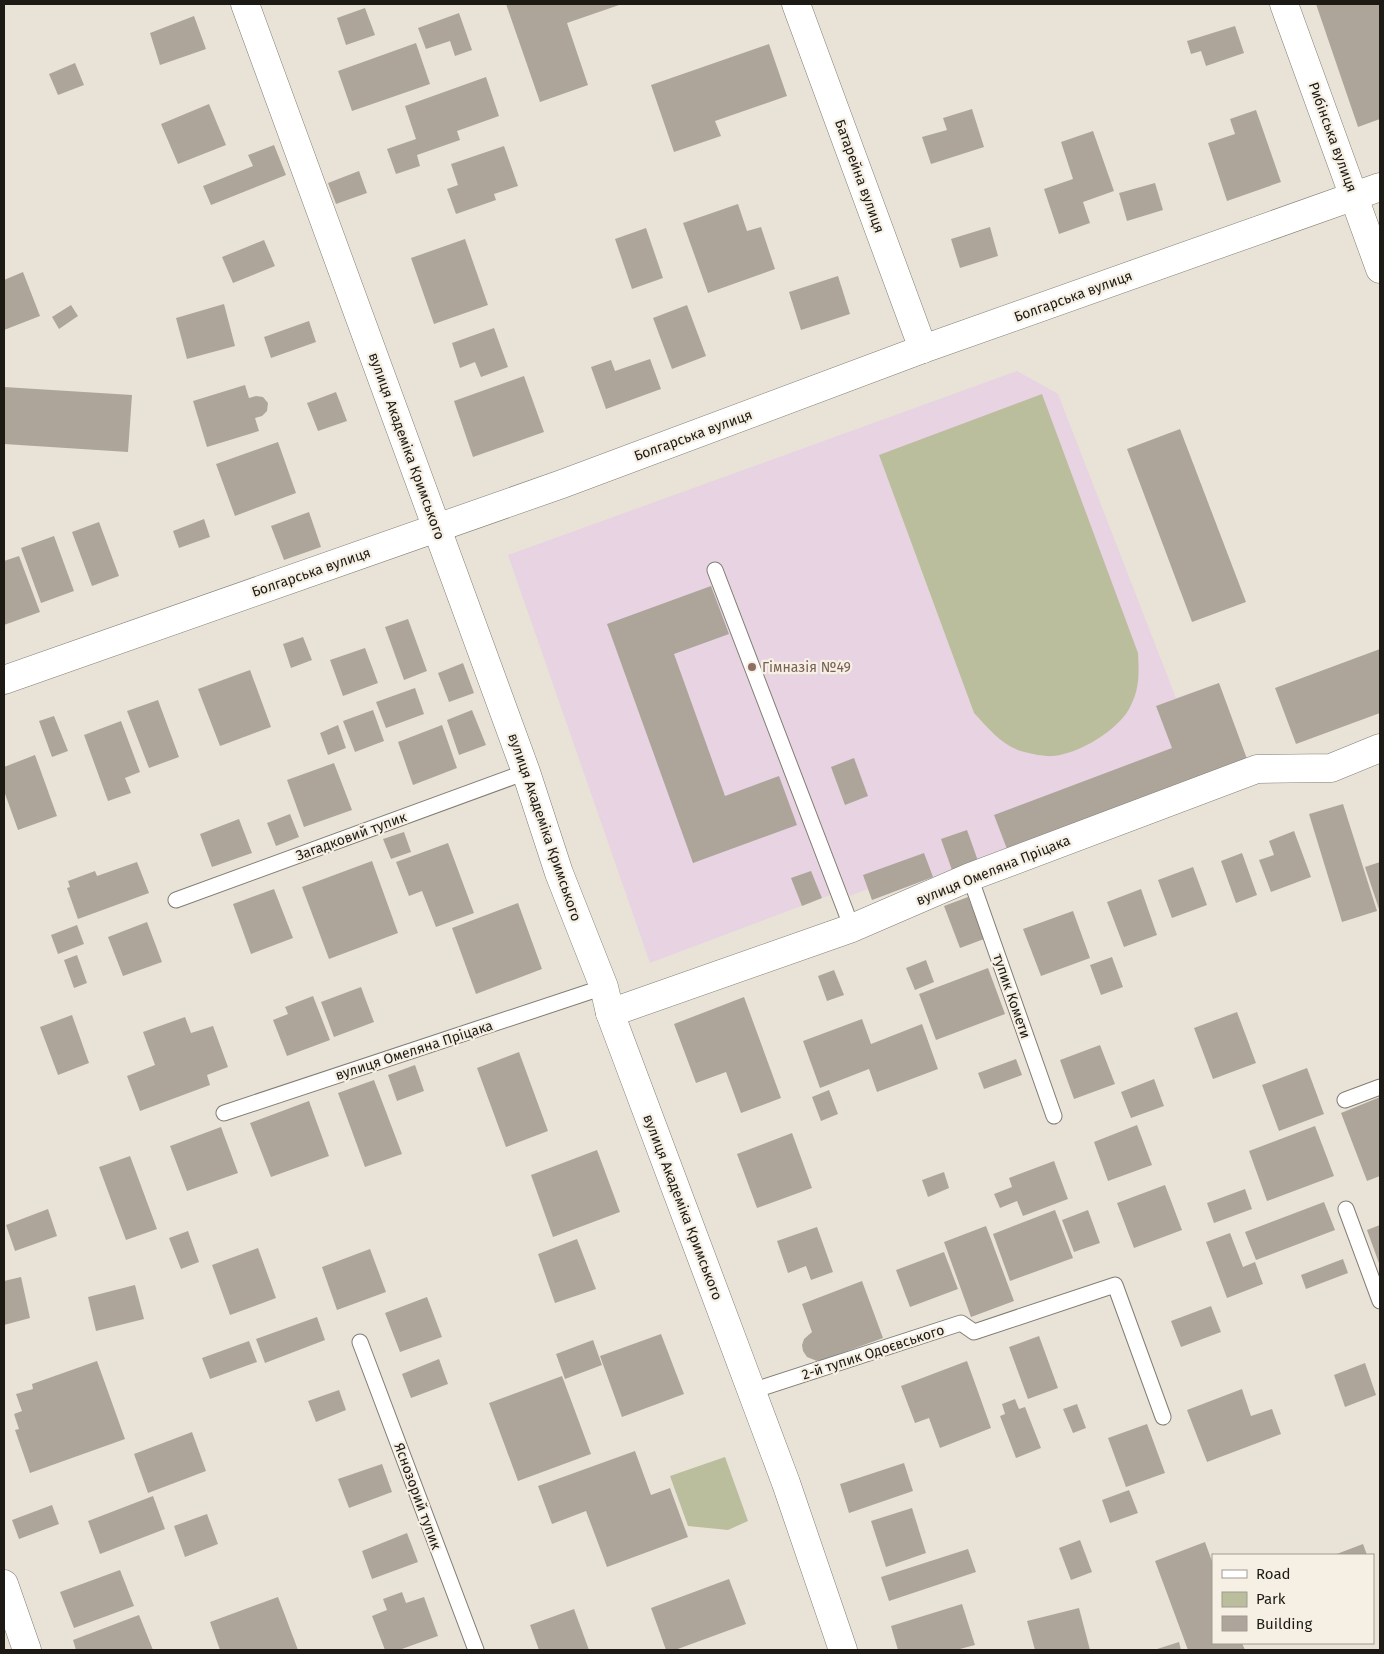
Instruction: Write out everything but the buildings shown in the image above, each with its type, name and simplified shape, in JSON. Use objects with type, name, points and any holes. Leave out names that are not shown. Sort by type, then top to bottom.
[{"type":"street","name":"вулиця Академіка Кримського","points":[[245,4],[526,772],[559,874],[604,987],[610,1013],[786,1483],[843,1650]]},
{"type":"street","name":"Батарейна вулиця","points":[[796,4],[923,349]]},
{"type":"street","name":"Рибінська вулиця","points":[[1284,4],[1380,270]]},
{"type":"street","name":"Болгарська вулиця","points":[[4,680],[571,481],[923,349],[1380,187]]},
{"type":"street","name":"вулиця Омеляна Пріцака","points":[[610,1013],[852,928],[970,877],[1257,769],[1331,768],[1380,748]]},
{"type":"street","points":[[4,1584],[27,1650]]},
{"type":"lane","points":[[715,570],[852,928]]},
{"type":"lane","name":"Загадковий тупик","points":[[176,900],[526,772]]},
{"type":"lane","name":"тупик Комети","points":[[970,877],[1054,1116]]},
{"type":"lane","name":"вулиця Омеляна Пріцака","points":[[224,1113],[604,987]]},
{"type":"lane","points":[[1345,1100],[1380,1087]]},
{"type":"lane","points":[[1346,1209],[1380,1301]]},
{"type":"lane","name":"2-й тупик Одоєвського","points":[[752,1391],[961,1323],[974,1332],[1115,1285],[1163,1417]]},
{"type":"lane","name":"Яснозорий тупик","points":[[360,1342],[476,1650]]},
{"type":"shaded area","name":"Гімназія №49","points":[[1017,371],[1058,394],[1176,698],[1219,683],[1247,759],[872,900],[868,889],[850,896],[846,889],[650,963],[508,555]],"holes":[[[879,455],[994,735],[974,713]]]},
{"type":"green space","points":[[1042,394],[1138,653],[1139,668],[1137,688],[1133,702],[1116,725],[1085,746],[1074,751],[1050,756],[1025,752],[1011,747],[994,734],[974,713],[879,455]]},
{"type":"green space","points":[[725,1457],[748,1521],[728,1530],[688,1526],[670,1476]]},
{"type":"place","name":"Гімназія №49","points":[[752,667]]}]
